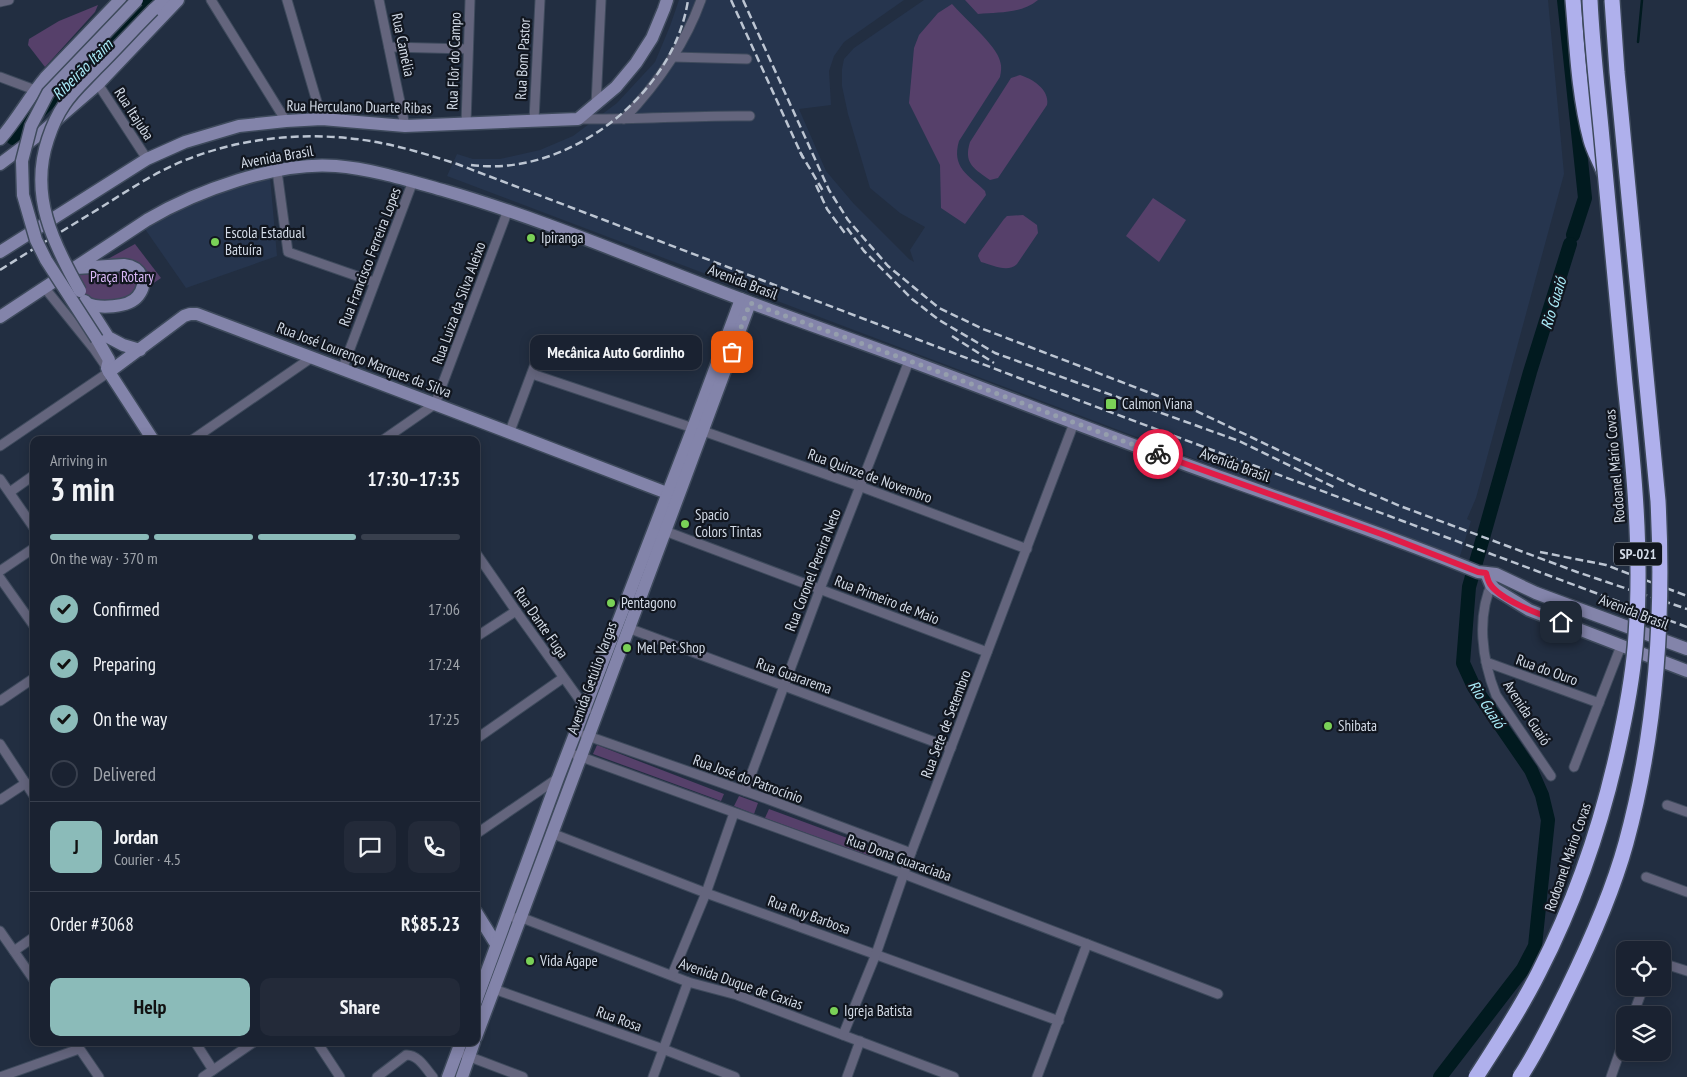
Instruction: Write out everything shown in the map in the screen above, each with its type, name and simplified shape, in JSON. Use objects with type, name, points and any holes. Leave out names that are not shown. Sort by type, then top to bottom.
[{"type":"highway","points":[[1573,0],[1578,54],[1591,139],[1605,173]]},
{"type":"highway","name":"Rodoanel Mário Covas","points":[[1476,1077],[1538,974],[1566,916],[1586,864],[1603,812],[1629,696],[1636,637],[1637,514],[1590,0]]},
{"type":"highway","name":"SP-021","points":[[1520,1077],[1550,1024],[1604,909],[1626,844],[1640,786],[1652,706],[1657,645],[1660,555],[1658,501],[1618,82],[1612,0]]},
{"type":"main road","points":[[20,150],[4,134],[34,90],[120,0]]},
{"type":"main road","points":[[138,0],[48,93],[31,126],[22,161],[23,195],[36,240],[46,260],[109,360],[108,370],[151,436]]},
{"type":"main road","points":[[140,350],[114,342],[108,337],[86,303],[61,257],[46,218],[41,183],[44,153],[64,104],[81,84],[164,0]]},
{"type":"main road","points":[[3,162],[58,120],[98,84],[178,0]]},
{"type":"main road","points":[[578,119],[616,87],[636,63],[652,38],[667,0]]},
{"type":"main road","name":"Rua Herculano Duarte Ribas","points":[[0,252],[147,159],[185,142],[239,126],[286,120],[322,120],[405,126],[578,119]]},
{"type":"main road","points":[[0,146],[5,150],[3,162]]},
{"type":"main road","name":"Avenida Brasil","points":[[0,316],[171,206],[194,195],[277,171],[330,165],[358,168],[413,181],[508,210],[745,301],[1687,648]]},
{"type":"main road","points":[[74,268],[124,265],[138,269],[141,274],[141,290],[138,297],[134,300],[122,305],[106,307],[92,306],[86,303]]},
{"type":"main road","name":"Avenida Getúlio Vargas","points":[[480,990],[558,778],[588,736],[596,716],[665,531],[698,430],[745,301]]},
{"type":"main road","name":"Rua José Lourenço Marques da Silva","points":[[108,370],[140,350],[184,316],[197,314],[342,370],[510,431],[667,493]]},
{"type":"main road","name":"Avenida Getúlio Vargas","points":[[480,1026],[551,833],[574,755],[575,732],[667,493],[698,430]]},
{"type":"main road","points":[[665,531],[665,524],[672,502],[671,496],[667,493]]},
{"type":"main road","name":"Avenida Brasil","points":[[1488,576],[1503,596],[1529,610],[1687,671]]},
{"type":"main road","points":[[480,917],[490,922],[505,921]]},
{"type":"main road","points":[[480,918],[496,944]]},
{"type":"main road","points":[[448,1077],[463,1050]]},
{"type":"main road","points":[[462,1077],[463,1050]]},
{"type":"street","points":[[0,2],[9,0]]},
{"type":"street","points":[[211,0],[286,120]]},
{"type":"street","points":[[287,0],[322,120]]},
{"type":"street","name":"Rua Camélia","points":[[379,0],[405,126]]},
{"type":"street","name":"Rua Flôr do Campo","points":[[466,124],[470,0]]},
{"type":"street","name":"Rua Bom Pastor","points":[[534,120],[540,0]]},
{"type":"street","points":[[596,105],[601,0]]},
{"type":"street","points":[[624,119],[642,100],[674,57],[701,0]]},
{"type":"street","points":[[389,47],[468,49]]},
{"type":"street","points":[[674,57],[747,59]]},
{"type":"street","points":[[0,77],[34,90]]},
{"type":"street","name":"Rua Itajuba","points":[[98,84],[147,159]]},
{"type":"street","name":"Rua Herculano Duarte Ribas","points":[[578,119],[701,115],[750,116]]},
{"type":"street","points":[[277,171],[288,252],[374,282]]},
{"type":"street","name":"Rua Francisco Ferreira Lopes","points":[[342,370],[413,181]]},
{"type":"street","name":"Rua Luiza da Silva Aleixo","points":[[436,404],[508,210]]},
{"type":"street","points":[[0,446],[108,370],[94,349],[44,288]]},
{"type":"street","points":[[198,436],[311,358]]},
{"type":"street","points":[[510,431],[537,359]]},
{"type":"street","name":"Rua Coronel Pereira Neto","points":[[745,791],[859,486],[910,361]]},
{"type":"street","name":"Rua Quinze de Novembro","points":[[532,374],[859,486],[1027,550]]},
{"type":"street","points":[[390,436],[436,404]]},
{"type":"street","name":"Rua Sete de Setembro","points":[[843,1035],[876,954],[911,853],[1074,423]]},
{"type":"street","points":[[396,432],[399,436]]},
{"type":"street","points":[[10,492],[30,478]]},
{"type":"street","points":[[0,479],[30,522]]},
{"type":"street","name":"Rua Primeiro de Maio","points":[[665,531],[987,652]]},
{"type":"street","points":[[0,571],[30,551]]},
{"type":"street","name":"Rua Dante Fuga","points":[[480,559],[585,708],[596,716]]},
{"type":"street","name":"Avenida Guaió","points":[[1488,576],[1483,618],[1483,643],[1486,662],[1496,695],[1551,776]]},
{"type":"street","points":[[0,578],[30,620]]},
{"type":"street","points":[[480,634],[516,611]]},
{"type":"street","name":"Rua Guararema","points":[[628,628],[951,748]]},
{"type":"street","points":[[1574,767],[1622,646]]},
{"type":"street","name":"Rua do Ouro","points":[[1486,662],[1599,703]]},
{"type":"street","points":[[480,736],[563,678]]},
{"type":"street","points":[[0,701],[30,681]]},
{"type":"street","name":"Rua José do Patrocínio","points":[[575,732],[745,791],[911,853]]},
{"type":"street","points":[[0,744],[30,790]]},
{"type":"street","name":"Rua Dona Guaraciaba","points":[[574,755],[904,874],[1218,994]]},
{"type":"street","points":[[480,831],[558,778]]},
{"type":"street","points":[[0,800],[26,783]]},
{"type":"street","points":[[1667,804],[1687,812]]},
{"type":"street","points":[[672,975],[706,892],[734,813]]},
{"type":"street","name":"Rua Ruy Barbosa","points":[[551,833],[706,892],[1059,1021]]},
{"type":"street","points":[[1646,877],[1687,892]]},
{"type":"street","points":[[505,921],[520,917]]},
{"type":"street","name":"Avenida Duque de Caxias","points":[[520,917],[688,982],[738,995],[860,1041],[930,1073],[954,1077]]},
{"type":"street","points":[[0,931],[30,974]]},
{"type":"street","points":[[14,951],[30,940]]},
{"type":"street","points":[[1037,1077],[1087,944]]},
{"type":"street","points":[[1671,966],[1687,972]]},
{"type":"street","points":[[653,1077],[688,982]]},
{"type":"street","name":"Rua Rosa","points":[[494,989],[663,1049],[735,1077]]},
{"type":"street","points":[[847,1077],[860,1041]]},
{"type":"street","points":[[0,1077],[77,1046],[99,1077]]},
{"type":"street","points":[[198,1046],[213,1070]]},
{"type":"street","points":[[203,1077],[248,1046]]},
{"type":"street","points":[[320,1046],[340,1077]]},
{"type":"street","points":[[463,1050],[524,1077]]},
{"type":"street","points":[[377,1077],[406,1055],[417,1058],[433,1077]]},
{"type":"street","points":[[1611,1077],[1617,1061]]},
{"type":"shaded area","points":[[679,0],[904,0],[844,42],[834,56],[829,71],[831,105],[799,109],[826,171],[854,204],[914,262],[910,250],[925,227],[900,213],[870,188],[848,114],[842,86],[842,69],[844,59],[854,48],[924,0],[1548,0],[1564,174],[1476,498],[1467,519],[1471,521],[1459,559],[447,176],[457,154],[473,159],[500,159],[540,150],[573,136],[617,103],[655,62]]},
{"type":"shaded area","name":"Escola Estadual Batuíra","points":[[270,177],[277,256],[186,288],[145,229],[206,195]]},
{"type":"green space","points":[[965,0],[1038,0],[1031,5],[1017,10],[978,14]]},
{"type":"green space","points":[[952,4],[993,48],[998,55],[1001,67],[1000,77],[959,141],[957,158],[959,164],[985,191],[986,195],[965,224],[941,208],[940,165],[909,103],[914,48],[919,35],[938,13]]},
{"type":"green space","points":[[98,5],[95,12],[45,67],[28,45],[29,39],[59,21]]},
{"type":"green space","points":[[1020,75],[1040,86],[1046,95],[1047,105],[998,178],[990,180],[975,169],[969,161],[968,149],[970,142],[1011,78]]},
{"type":"green space","points":[[1153,198],[1186,220],[1159,262],[1126,236]]},
{"type":"green space","points":[[1023,215],[1037,225],[1038,233],[1017,264],[1013,267],[1005,268],[981,262],[978,256],[979,253],[1004,219],[1007,216]]},
{"type":"green space","name":"Praça Rotary","points":[[135,244],[161,278],[136,295],[96,313],[77,300],[68,281]]},
{"type":"green space","points":[[597,745],[724,794],[721,801],[593,754]]},
{"type":"green space","points":[[739,796],[758,803],[754,814],[734,806]]},
{"type":"green space","points":[[769,809],[877,849],[872,857],[765,818]]},
{"type":"waterway","name":"Ribeirão Itaim","points":[[13,138],[151,0]]},
{"type":"waterway","name":"Rio Guaió","points":[[1564,0],[1585,198],[1573,235]]},
{"type":"waterway","points":[[1638,42],[1642,0]]},
{"type":"waterway","name":"Rio Guaió","points":[[1440,1077],[1523,969],[1535,946],[1548,820],[1542,795],[1531,770],[1474,687],[1463,663],[1469,587],[1530,372],[1570,244]]},
{"type":"railway","points":[[471,165],[507,166],[543,158],[578,144],[610,123],[639,97],[662,68],[679,35],[688,0]]},
{"type":"railway","points":[[731,0],[803,158]]},
{"type":"railway","points":[[743,0],[829,190],[848,220],[888,266],[939,308],[983,329],[1192,409],[1400,506],[1577,572],[1687,609]]},
{"type":"railway","points":[[0,270],[151,177],[183,161],[206,153],[255,141],[305,136],[356,139],[391,145],[457,164],[1027,381],[1687,627]]},
{"type":"railway","points":[[800,152],[823,191]]},
{"type":"railway","points":[[816,185],[827,209],[847,236]]},
{"type":"railway","points":[[847,228],[864,251],[912,299],[939,320],[995,353],[1239,441],[1336,488]]},
{"type":"railway","points":[[952,336],[994,363]]},
{"type":"railway","points":[[1540,552],[1606,565],[1687,596]]},
{"type":"way so far","points":[[732,352],[750,303],[1158,454]]},
{"type":"place","name":"Ipiranga","points":[[531,238]]},
{"type":"place","name":"Escola Estadual Batuíra","points":[[215,242]]},
{"type":"place","name":"Mecânica Auto Gordinho","points":[[732,352]]},
{"type":"place","name":"Calmon Viana","points":[[1111,404]]},
{"type":"place","name":"Spacio Colors Tintas","points":[[685,524]]},
{"type":"place","name":"Pentagono","points":[[611,603]]},
{"type":"place","name":"Mel Pet Shop","points":[[627,648]]},
{"type":"place","name":"Shibata","points":[[1328,726]]},
{"type":"place","name":"Vida Ágape","points":[[530,961]]},
{"type":"place","name":"Igreja Batista","points":[[834,1011]]},
{"type":"route","points":[[1158,454],[1384,535],[1478,572],[1486,573],[1491,585],[1503,596],[1529,610],[1561,622]]}]
